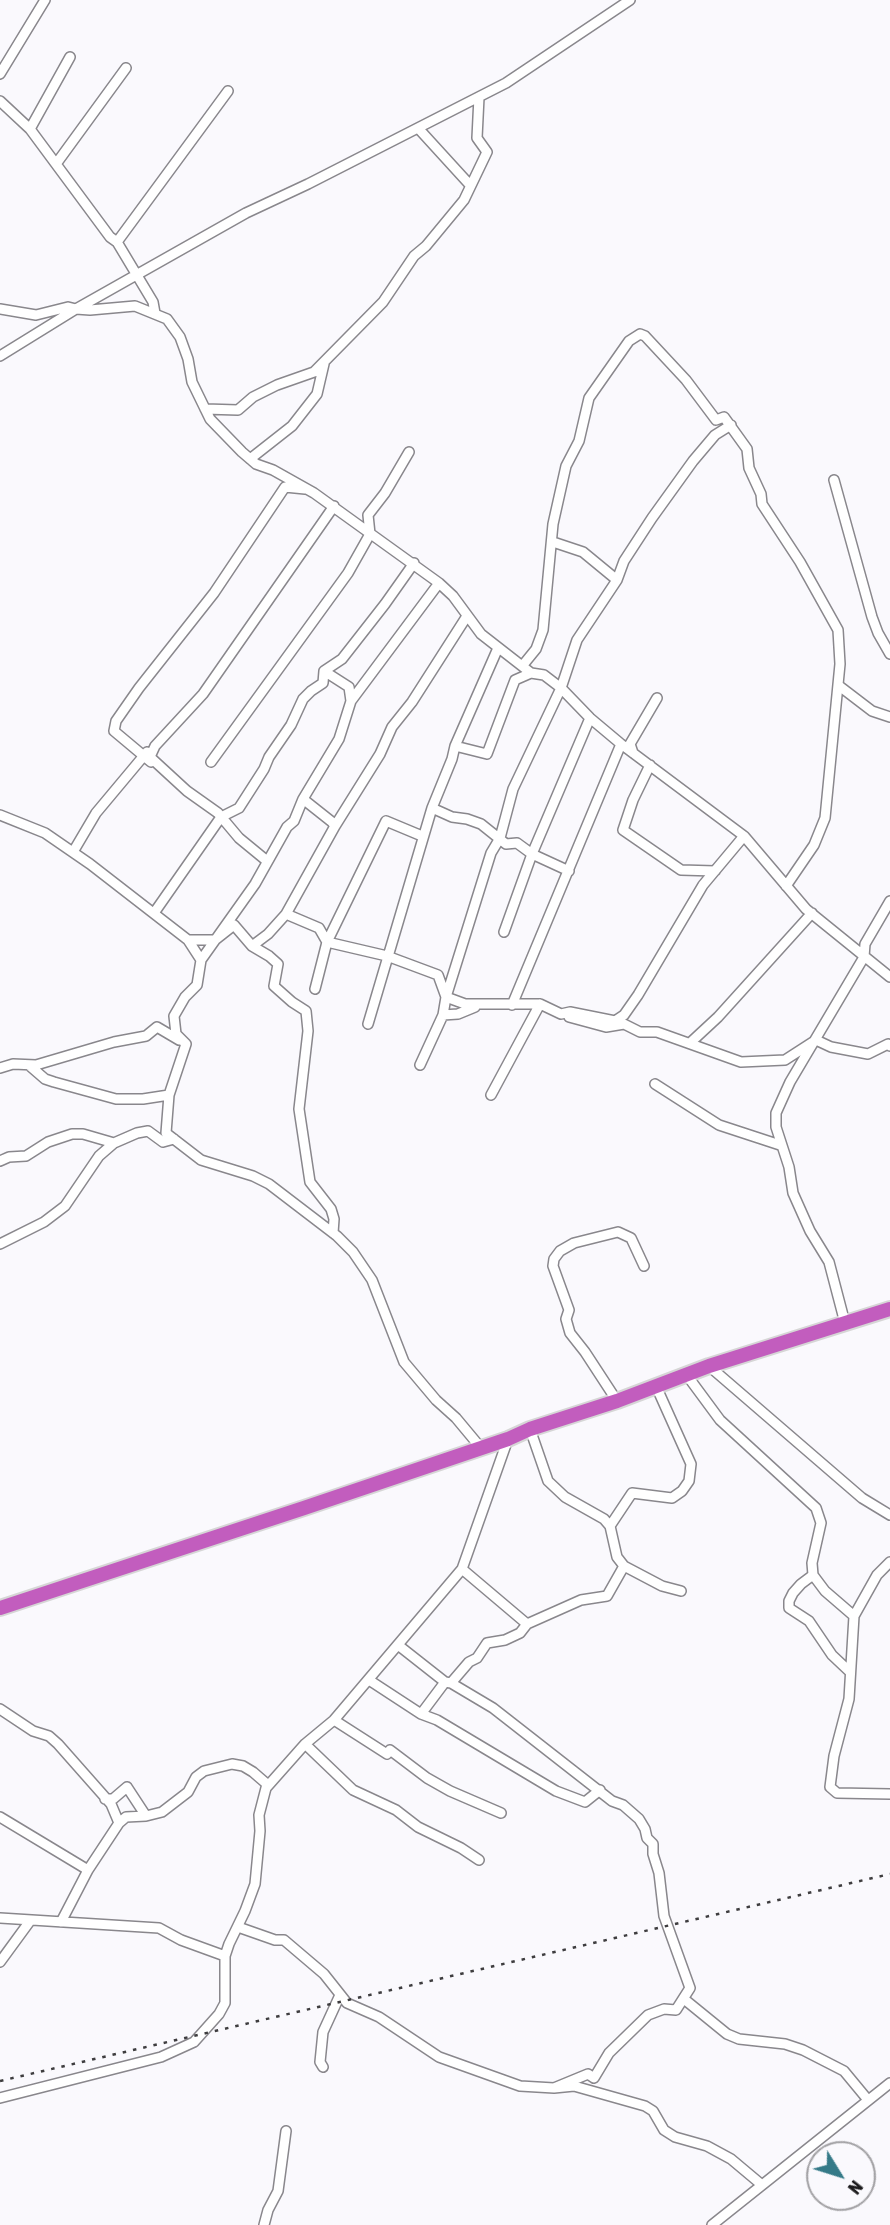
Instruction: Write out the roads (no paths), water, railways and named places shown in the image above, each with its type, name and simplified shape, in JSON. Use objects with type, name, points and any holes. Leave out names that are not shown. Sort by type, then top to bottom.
[{"type":"highway","points":[[0,1608],[481,1448],[709,1366],[890,1309]]},
{"type":"street","points":[[0,74],[45,0]]},
{"type":"street","points":[[0,356],[136,274],[246,213],[506,83],[630,0]]},
{"type":"street","points":[[30,129],[70,57]]},
{"type":"street","points":[[56,164],[126,68]]},
{"type":"street","points":[[117,242],[228,91]]},
{"type":"street","points":[[205,410],[237,410],[253,397],[277,385],[314,372],[383,302],[414,256],[426,246],[464,200],[487,152],[477,138],[479,97]]},
{"type":"street","points":[[0,101],[30,129],[110,237],[117,242],[153,302],[155,313]]},
{"type":"street","points":[[418,128],[470,186]]},
{"type":"street","points":[[0,309],[36,315],[68,307],[90,310],[135,306],[167,319],[180,337],[192,382],[210,419],[256,464],[273,470],[334,506],[439,583],[453,596],[481,634],[531,673],[544,676],[561,688],[590,718],[621,744],[744,836],[812,914],[890,977]]},
{"type":"street","points":[[523,665],[536,649],[543,630],[553,524],[566,466],[579,441],[589,398],[629,341],[640,334],[650,340],[696,392],[716,420],[724,417],[731,425],[747,449],[749,468],[761,494],[762,504],[800,562],[838,630],[838,685],[825,818],[814,845],[786,886]]},
{"type":"street","points":[[250,458],[292,426],[317,394],[324,362]]},
{"type":"street","points":[[420,1065],[443,1015],[446,997],[491,853],[500,838],[513,789],[561,688],[577,640],[617,580],[624,561],[693,461],[715,435],[731,425]]},
{"type":"street","points":[[211,762],[348,573],[370,534],[368,515],[386,493],[409,452]]},
{"type":"street","points":[[834,480],[872,617],[890,654]]},
{"type":"street","points":[[183,786],[114,731],[124,709],[214,593],[285,487],[308,490]]},
{"type":"street","points":[[267,861],[150,757],[155,746],[203,694],[334,506]]},
{"type":"street","points":[[553,542],[583,552],[617,580]]},
{"type":"street","points":[[324,671],[342,659],[414,563]]},
{"type":"street","points":[[186,1044],[176,1034],[174,1016],[185,997],[197,985],[201,960],[255,884],[294,821],[303,799],[339,739],[351,701],[439,583]]},
{"type":"street","points":[[252,946],[260,942],[286,914],[335,826],[380,754],[391,727],[412,702],[467,616]]},
{"type":"street","points":[[368,1024],[422,836],[455,747],[498,648]]},
{"type":"street","points":[[324,671],[349,687],[351,701]]},
{"type":"street","points":[[154,914],[220,817],[239,808],[292,725],[303,699],[324,683],[324,671]]},
{"type":"street","points":[[455,747],[487,754],[515,680],[531,673]]},
{"type":"street","points":[[838,685],[872,711],[890,717]]},
{"type":"street","points":[[633,753],[631,744],[657,698]]},
{"type":"street","points":[[504,932],[532,854],[590,718]]},
{"type":"street","points":[[73,852],[96,813],[163,733]]},
{"type":"street","points":[[512,1006],[621,744]]},
{"type":"street","points":[[650,765],[633,800],[623,830],[681,870],[715,871]]},
{"type":"street","points":[[303,799],[335,826]]},
{"type":"street","points":[[432,808],[452,817],[481,824],[506,844],[517,843],[532,854],[569,871]]},
{"type":"street","points":[[0,815],[45,833],[73,852],[188,940],[201,960]]},
{"type":"street","points":[[315,989],[327,942],[386,821],[422,836]]},
{"type":"street","points":[[624,1024],[692,901],[744,836]]},
{"type":"street","points":[[845,1323],[829,1262],[810,1231],[793,1193],[789,1167],[776,1127],[776,1113],[790,1082],[864,957],[865,944],[890,901]]},
{"type":"street","points":[[286,914],[319,928],[327,942],[387,956],[438,975],[446,997],[465,1004],[540,1004],[561,1014],[606,1027],[624,1024],[640,1032],[657,1032],[741,1062],[785,1060],[816,1040]]},
{"type":"street","points":[[690,1043],[718,1017],[812,914]]},
{"type":"street","points":[[188,940],[215,940],[234,925],[252,946],[278,964],[274,986],[306,1011],[308,1031],[299,1109],[310,1182],[331,1209],[334,1219],[333,1233]]},
{"type":"street","points":[[561,1014],[570,1012],[615,1021],[624,1015],[667,948]]},
{"type":"street","points":[[443,1015],[458,1014],[488,1003]]},
{"type":"street","points":[[491,1095],[540,1004]]},
{"type":"street","points":[[0,1068],[13,1064],[30,1066],[114,1042],[146,1037],[157,1027],[186,1044]]},
{"type":"street","points":[[816,1040],[831,1047],[868,1054],[888,1044],[890,1046]]},
{"type":"street","points":[[186,1044],[169,1095],[166,1133],[201,1160],[270,1184],[353,1252],[372,1280],[404,1362],[481,1448]]},
{"type":"street","points":[[30,1066],[45,1079],[116,1098],[143,1099],[169,1095]]},
{"type":"street","points":[[655,1084],[719,1125],[780,1145]]},
{"type":"street","points":[[0,1244],[44,1222],[65,1206],[99,1156],[114,1143],[148,1131],[163,1142],[174,1139]]},
{"type":"street","points":[[0,1161],[26,1156],[48,1142],[72,1134],[83,1134],[114,1143]]},
{"type":"street","points":[[617,1401],[570,1333],[566,1319],[569,1310],[554,1272],[554,1259],[574,1243],[618,1232],[631,1238],[644,1266]]},
{"type":"street","points":[[709,1366],[862,1498],[890,1515]]},
{"type":"street","points":[[686,1374],[720,1420],[816,1508],[821,1522],[812,1563],[813,1575],[825,1591],[854,1616]]},
{"type":"street","points":[[610,1525],[632,1493],[673,1498],[689,1481],[691,1464],[656,1386]]},
{"type":"street","points":[[530,1429],[548,1481],[565,1497],[596,1513],[610,1525],[617,1557],[624,1566],[662,1586],[681,1591]]},
{"type":"street","points":[[0,2098],[161,2057],[194,2042],[219,2014],[225,2003],[225,1956],[255,1884],[261,1830],[259,1815],[268,1785],[305,1744],[334,1720],[462,1569],[508,1438]]},
{"type":"street","points":[[890,1562],[872,1583],[854,1616],[849,1699],[834,1756],[830,1787],[837,1793],[890,1794]]},
{"type":"street","points":[[421,1714],[448,1682],[477,1657],[487,1643],[505,1640],[520,1633],[527,1624],[582,1600],[607,1596],[624,1566]]},
{"type":"street","points":[[462,1569],[527,1624]]},
{"type":"street","points":[[813,1575],[793,1593],[789,1608],[809,1621],[831,1655],[850,1672]]},
{"type":"street","points":[[398,1645],[448,1682],[501,1715],[612,1801],[623,1805],[639,1819],[647,1838],[653,1844],[664,1916],[691,1988],[676,2010],[664,2009],[648,2015],[609,2053],[594,2078],[588,2074],[554,2088]]},
{"type":"street","points":[[369,1680],[421,1714],[437,1720],[556,1791],[585,1802],[600,1790]]},
{"type":"street","points":[[0,1709],[33,1731],[49,1736],[111,1804],[118,1823]]},
{"type":"street","points":[[334,1720],[387,1754],[390,1750],[427,1778],[450,1791],[500,1813]]},
{"type":"street","points":[[305,1744],[353,1790],[396,1810],[418,1827],[480,1860]]},
{"type":"street","points":[[61,1922],[88,1870],[118,1823],[126,1817],[162,1812],[177,1802],[204,1771],[232,1764],[243,1766],[268,1785]]},
{"type":"street","points":[[105,1798],[113,1798],[127,1787],[146,1816]]},
{"type":"street","points":[[0,1817],[88,1870]]},
{"type":"street","points":[[0,1918],[159,1928],[181,1940],[225,1956]]},
{"type":"street","points":[[0,1962],[30,1921]]},
{"type":"street","points":[[238,1927],[275,1940],[284,1940],[324,1974],[347,2003],[379,2017],[439,2057],[520,2086],[588,2088],[645,2106],[653,2111],[664,2130],[675,2137],[707,2146],[731,2159],[762,2185]]},
{"type":"street","points":[[323,2067],[320,2062],[323,2032],[340,1995]]},
{"type":"street","points":[[684,1999],[727,2034],[739,2039],[785,2044],[844,2071],[869,2100]]},
{"type":"street","points":[[712,2225],[890,2083]]},
{"type":"street","points":[[264,2225],[278,2190],[286,2131]]},
{"type":"railway","points":[[0,2081],[890,1874]]}]
